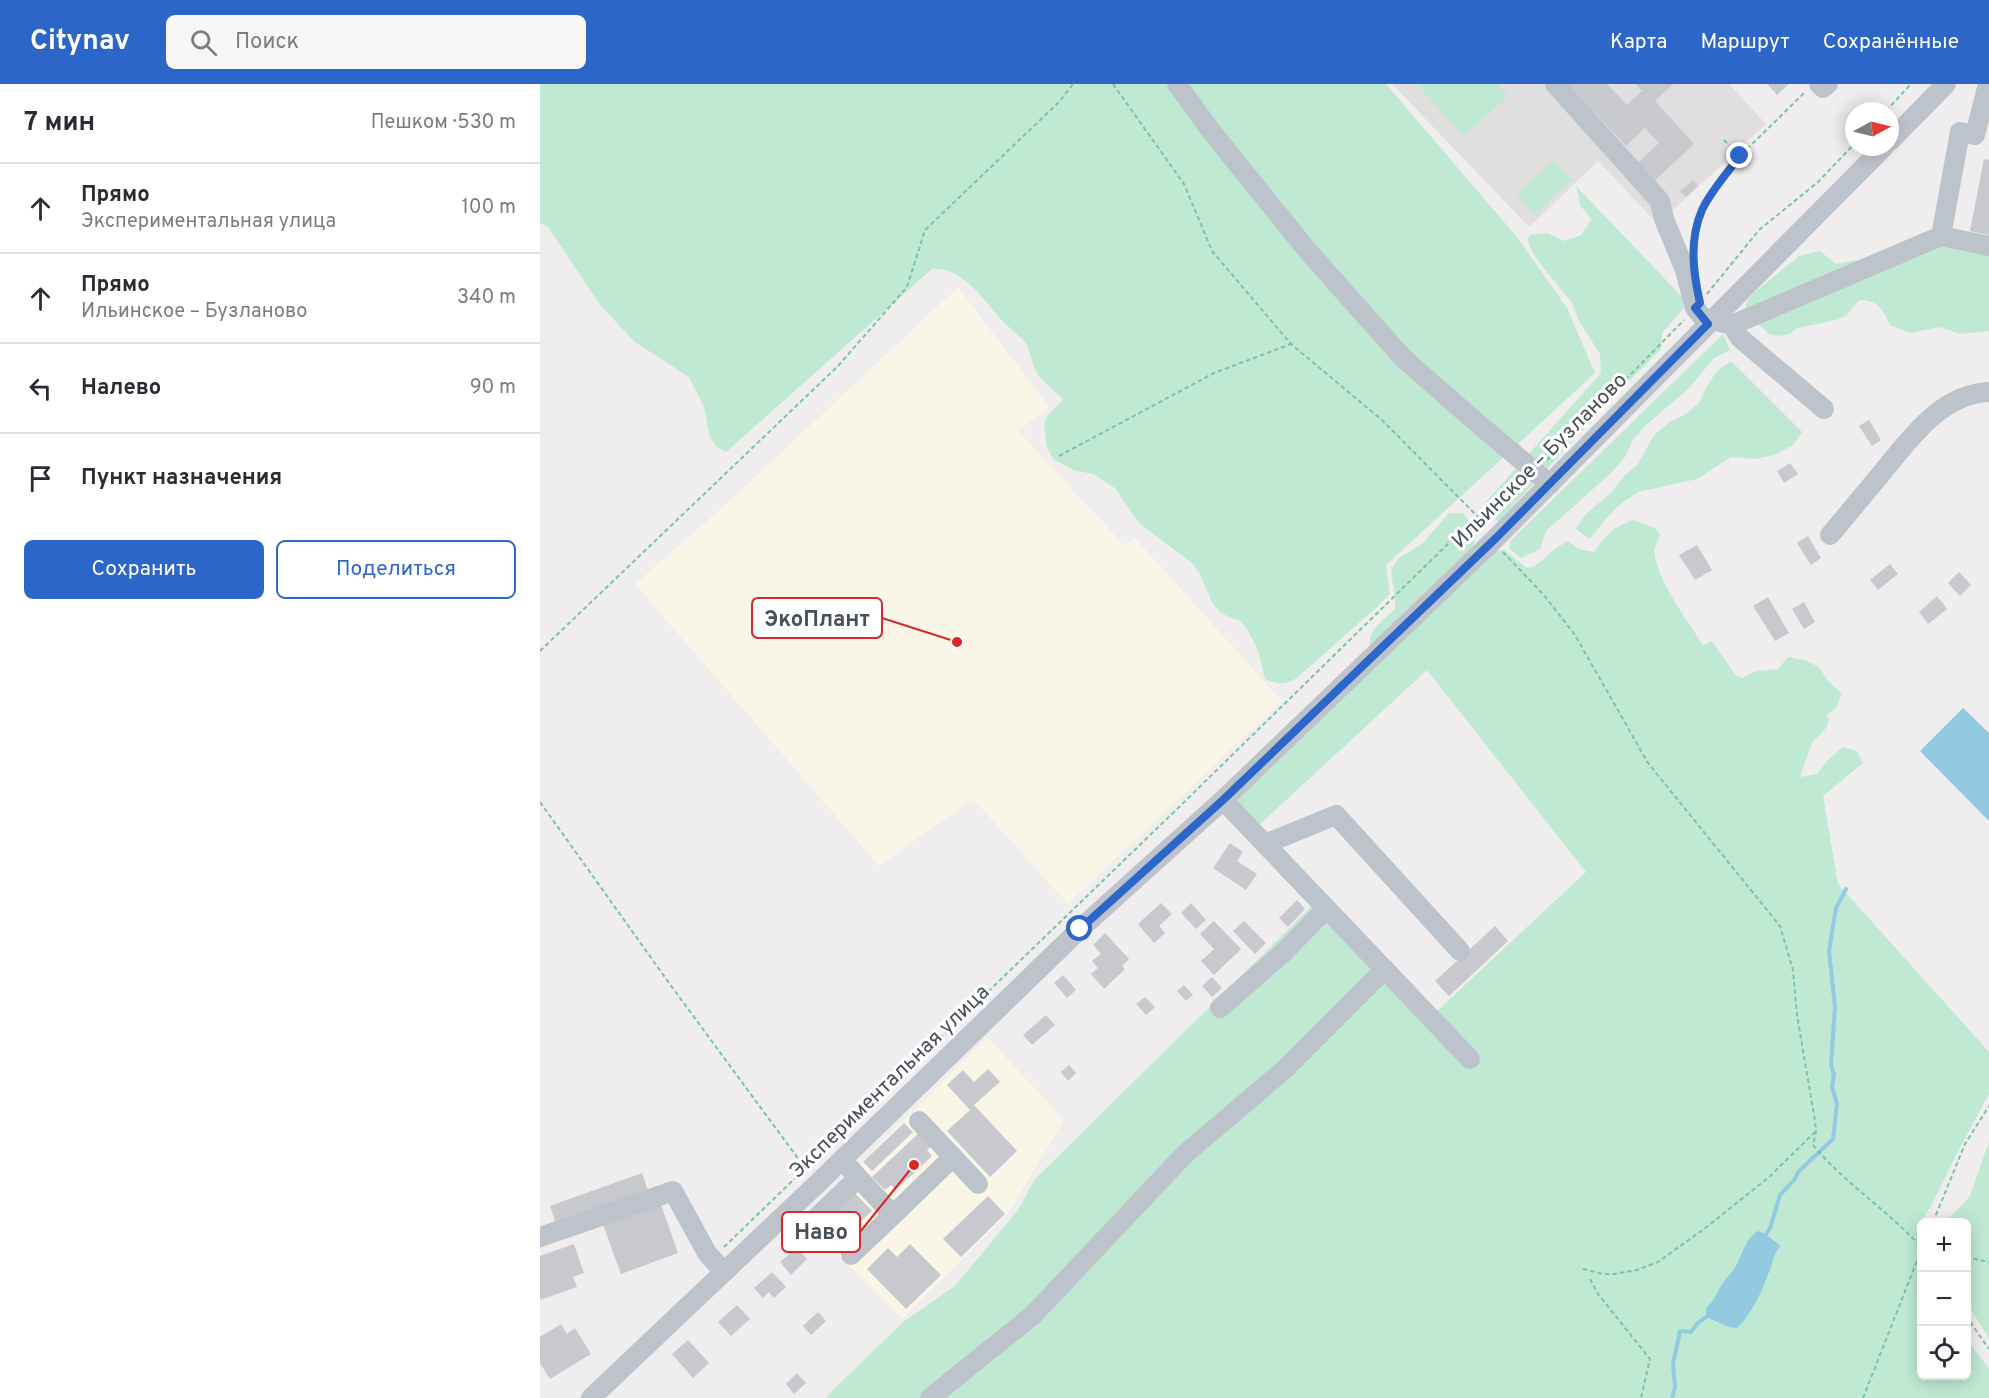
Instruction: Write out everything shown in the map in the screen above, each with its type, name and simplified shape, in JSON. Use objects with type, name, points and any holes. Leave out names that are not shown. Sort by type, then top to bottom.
[{"type":"street","points":[[1177,84],[1211,131],[1307,250],[1403,358],[1543,478]]},
{"type":"street","points":[[1555,84],[1660,201],[1664,219],[1685,270],[1695,308],[1710,322],[1732,325],[1941,236],[1989,246]]},
{"type":"street","points":[[1899,132],[1947,84]]},
{"type":"street","points":[[1941,236],[1960,132],[1982,137],[1988,84]]},
{"type":"street","name":"Ильинское – Бузланово","points":[[1223,800],[1495,540],[1543,478],[1710,322],[1875,156]]},
{"type":"street","points":[[1732,325],[1740,338],[1824,409]]},
{"type":"street","points":[[1830,535],[1920,427],[1947,405],[1979,392],[1989,392]]},
{"type":"street","points":[[1223,800],[1470,1059]]},
{"type":"street","name":"Экспериментальная улица","points":[[591,1398],[718,1266],[818,1183],[1080,929],[1223,800]]},
{"type":"street","points":[[1265,844],[1336,815],[1460,951]]},
{"type":"street","points":[[1220,1008],[1283,953],[1326,909]]},
{"type":"street","points":[[930,1398],[1033,1315],[1185,1154],[1285,1069],[1384,969]]},
{"type":"street","points":[[919,1120],[978,1184]]},
{"type":"street","points":[[851,1255],[953,1157]]},
{"type":"street","points":[[842,1160],[893,1215]]},
{"type":"street","points":[[816,1218],[858,1178]]},
{"type":"street","points":[[540,1237],[673,1191],[707,1253],[718,1266]]},
{"type":"path","points":[[540,651],[838,366],[907,287],[925,230],[1059,102],[1072,84]]},
{"type":"path","points":[[1113,84],[1184,184],[1212,251],[1291,344],[1382,420],[1483,522],[1495,540],[1543,594],[1575,635],[1648,763],[1780,926],[1793,970],[1797,1015],[1816,1131],[1813,1145],[1842,1177],[1904,1228],[1917,1243]]},
{"type":"path","points":[[1894,102],[1911,84]]},
{"type":"path","points":[[1694,252],[1694,231],[1703,208],[1740,156],[1807,89],[1823,85]]},
{"type":"path","points":[[1724,140],[1740,156]]},
{"type":"path","points":[[718,1266],[804,1168],[1177,809],[1455,537],[1473,530],[1543,478],[1695,308],[1759,230],[1818,182],[1845,154]]},
{"type":"path","points":[[1059,456],[1214,373],[1291,344]]},
{"type":"path","points":[[540,802],[804,1168],[818,1183]]},
{"type":"path","points":[[1935,1218],[1965,1144],[1989,1106]]},
{"type":"path","points":[[1583,1269],[1614,1274],[1637,1270],[1658,1262],[1708,1226],[1768,1177],[1816,1131]]},
{"type":"path","points":[[1863,1398],[1917,1258]]},
{"type":"path","points":[[1971,1258],[1989,1262]]},
{"type":"path","points":[[1590,1279],[1598,1294],[1650,1359],[1641,1398]]},
{"type":"path","points":[[1971,1323],[1989,1349]]},
{"type":"shaded area","points":[[1392,84],[1729,84],[1766,124],[1658,224],[1598,161],[1529,227]]},
{"type":"shaded area","points":[[958,287],[1050,408],[1018,431],[1125,546],[1135,538],[1282,701],[1068,904],[973,799],[879,866],[635,584],[725,505]]},
{"type":"shaded area","points":[[987,1037],[1064,1120],[1008,1214],[902,1319],[804,1220]]},
{"type":"green space","points":[[540,84],[1386,84],[1517,237],[1567,308],[1595,373],[1386,565],[1390,594],[1379,605],[1297,678],[1285,683],[1274,682],[1265,679],[1258,650],[1248,631],[1240,620],[1220,612],[1213,604],[1199,572],[1192,563],[1139,523],[1115,488],[1093,474],[1073,470],[1053,459],[1047,447],[1044,426],[1047,416],[1063,400],[1038,375],[1025,342],[970,284],[952,272],[932,269],[726,452],[717,447],[710,438],[704,407],[689,377],[635,342],[600,305],[548,227],[540,223]]},
{"type":"green space","points":[[1417,84],[1497,84],[1508,96],[1464,136]]},
{"type":"green space","points":[[1554,160],[1572,180],[1535,214],[1517,194]]},
{"type":"green space","points":[[1576,186],[1688,303],[1662,333],[1661,349],[1618,392],[1498,522],[1485,503],[1601,373],[1600,354],[1579,321],[1572,303],[1535,257],[1527,240],[1530,235],[1548,233],[1564,241],[1581,235],[1591,219],[1580,205]]},
{"type":"green space","points":[[1947,244],[1989,252],[1989,331],[1960,334],[1940,327],[1910,333],[1890,325],[1879,306],[1866,300],[1859,300],[1846,316],[1797,328],[1789,334],[1779,336],[1769,334],[1745,312],[1747,301],[1754,293],[1799,256],[1820,251],[1836,264],[1856,260],[1866,263]]},
{"type":"green space","points":[[1723,334],[1730,350],[1714,358],[1689,388],[1646,425],[1612,472],[1546,531],[1540,549],[1521,558],[1509,548],[1511,540]]},
{"type":"green space","points":[[1731,361],[1802,432],[1793,445],[1774,455],[1755,459],[1731,457],[1697,479],[1638,492],[1618,506],[1590,539],[1576,529],[1586,514],[1613,491],[1624,476],[1637,465],[1655,434],[1699,403],[1717,371]]},
{"type":"green space","points":[[1449,513],[1463,513],[1477,534],[1473,546],[1370,645],[1374,629],[1395,609],[1391,570],[1399,558],[1422,544]]},
{"type":"green space","points":[[1634,520],[1655,528],[1660,535],[1655,548],[1655,558],[1665,584],[1703,645],[1712,641],[1736,676],[1742,678],[1756,671],[1778,669],[1788,657],[1804,660],[1819,667],[1828,681],[1842,694],[1836,708],[1826,715],[1829,719],[1826,728],[1812,743],[1800,777],[1817,774],[1843,747],[1857,751],[1863,763],[1823,796],[1838,884],[1989,1052],[1989,1094],[1931,1206],[1923,1218],[1917,1218],[1916,1229],[1917,1380],[1971,1380],[1971,1344],[1989,1369],[1989,1398],[825,1398],[903,1322],[955,1286],[1018,1210],[1035,1179],[1314,904],[1223,813],[1493,551],[1504,550],[1527,568],[1539,563],[1568,541],[1579,549],[1594,552],[1602,540],[1616,528]],"holes":[[[1427,670],[1586,872],[1437,1011],[1258,826]],[[1746,1243],[1781,1246],[1775,1251],[1769,1274],[1747,1316],[1706,1308],[1713,1303],[1724,1279],[1731,1274]]]},
{"type":"green space","points":[[1989,1142],[1989,1338],[1971,1309],[1971,1218],[1950,1218],[1970,1196]]},
{"type":"water","points":[[1963,708],[1989,733],[1989,821],[1920,751]]},
{"type":"water","points":[[1758,1231],[1781,1246],[1776,1252],[1770,1271],[1751,1310],[1737,1328],[1706,1317],[1706,1308],[1734,1269],[1745,1245]]},
{"type":"building","points":[[1568,84],[1607,84],[1627,105],[1642,91],[1636,84],[1673,84],[1655,101],[1694,144],[1650,185],[1633,167],[1659,143],[1645,128],[1626,146]]},
{"type":"building","points":[[1767,84],[1789,84],[1777,95]]},
{"type":"building","points":[[1984,159],[1989,160],[1989,235],[1970,231]]},
{"type":"building","points":[[1693,180],[1698,186],[1686,197],[1680,191]]},
{"type":"building","points":[[1869,420],[1881,440],[1872,446],[1859,426]]},
{"type":"building","points":[[1790,463],[1798,474],[1784,483],[1777,471]]},
{"type":"building","points":[[1808,536],[1821,558],[1811,565],[1797,543]]},
{"type":"building","points":[[1697,545],[1712,570],[1695,580],[1679,555]]},
{"type":"building","points":[[1890,564],[1898,574],[1878,590],[1870,580]]},
{"type":"building","points":[[1959,572],[1971,585],[1960,596],[1948,583]]},
{"type":"building","points":[[1937,596],[1947,609],[1928,624],[1919,612]]},
{"type":"building","points":[[1768,597],[1789,633],[1775,641],[1753,606]]},
{"type":"building","points":[[1804,602],[1815,622],[1804,629],[1792,609]]},
{"type":"building","points":[[1230,843],[1243,852],[1237,861],[1257,874],[1246,890],[1213,868]]},
{"type":"building","points":[[1297,900],[1305,909],[1288,927],[1279,918]]},
{"type":"building","points":[[1161,903],[1172,914],[1159,926],[1165,933],[1154,943],[1138,924]]},
{"type":"building","points":[[1191,903],[1206,920],[1196,929],[1181,913]]},
{"type":"building","points":[[1214,921],[1241,949],[1214,975],[1201,961],[1214,949],[1200,934]]},
{"type":"building","points":[[1244,921],[1266,943],[1255,954],[1233,931]]},
{"type":"building","points":[[1495,926],[1508,941],[1449,996],[1435,981]]},
{"type":"building","points":[[1105,933],[1129,959],[1122,966],[1125,969],[1104,989],[1091,974],[1098,968],[1092,961],[1101,954],[1093,945]]},
{"type":"building","points":[[1063,975],[1076,990],[1067,998],[1054,983]]},
{"type":"building","points":[[1212,977],[1222,988],[1212,997],[1202,986]]},
{"type":"building","points":[[1184,985],[1193,995],[1186,1001],[1177,991]]},
{"type":"building","points":[[1145,997],[1155,1007],[1146,1015],[1136,1004]]},
{"type":"building","points":[[1046,1015],[1055,1025],[1032,1045],[1023,1035]]},
{"type":"building","points":[[1069,1065],[1076,1073],[1068,1081],[1061,1072]]},
{"type":"building","points":[[988,1069],[1000,1082],[974,1105],[1017,1151],[990,1177],[947,1131],[970,1110],[947,1085],[963,1070],[974,1082]]},
{"type":"building","points":[[904,1123],[913,1132],[872,1171],[863,1162]]},
{"type":"building","points":[[921,1131],[933,1144],[927,1150],[932,1156],[896,1190],[891,1185],[885,1190],[872,1177]]},
{"type":"building","points":[[642,1173],[649,1193],[557,1226],[550,1206]]},
{"type":"building","points":[[854,1192],[872,1211],[835,1245],[818,1227]]},
{"type":"building","points":[[988,1196],[1005,1214],[961,1257],[943,1239]]},
{"type":"building","points":[[660,1202],[678,1253],[621,1274],[602,1222]]},
{"type":"building","points":[[574,1244],[584,1273],[573,1277],[577,1287],[540,1300],[540,1256]]},
{"type":"building","points":[[910,1244],[941,1275],[906,1309],[867,1269],[888,1248],[897,1257]]},
{"type":"building","points":[[797,1247],[807,1259],[791,1275],[780,1262]]},
{"type":"building","points":[[772,1272],[786,1287],[774,1298],[769,1292],[763,1298],[754,1288]]},
{"type":"building","points":[[737,1305],[750,1319],[731,1336],[718,1322]]},
{"type":"building","points":[[818,1312],[826,1321],[811,1335],[803,1326]]},
{"type":"building","points":[[561,1324],[567,1334],[575,1328],[591,1354],[550,1379],[540,1363],[540,1337]]},
{"type":"building","points":[[688,1340],[709,1363],[693,1378],[672,1354]]},
{"type":"building","points":[[797,1373],[806,1383],[794,1394],[786,1384]]},
{"type":"waterway","points":[[1764,1237],[1770,1228],[1780,1195],[1799,1171],[1833,1139],[1837,1104],[1832,1087],[1834,1074],[1831,1065],[1835,1007],[1829,951],[1836,908],[1846,889]]},
{"type":"waterway","points":[[1672,1398],[1675,1387],[1673,1364],[1680,1331],[1691,1332],[1709,1315]]},
{"type":"place","name":"ЭкоПлант","points":[[957,642]]},
{"type":"place","name":"Наво","points":[[914,1165]]},
{"type":"route","points":[[1080,929],[1223,800],[1496,538],[1708,324],[1695,308],[1700,303],[1693,273],[1694,231],[1703,208],[1740,156]]}]
